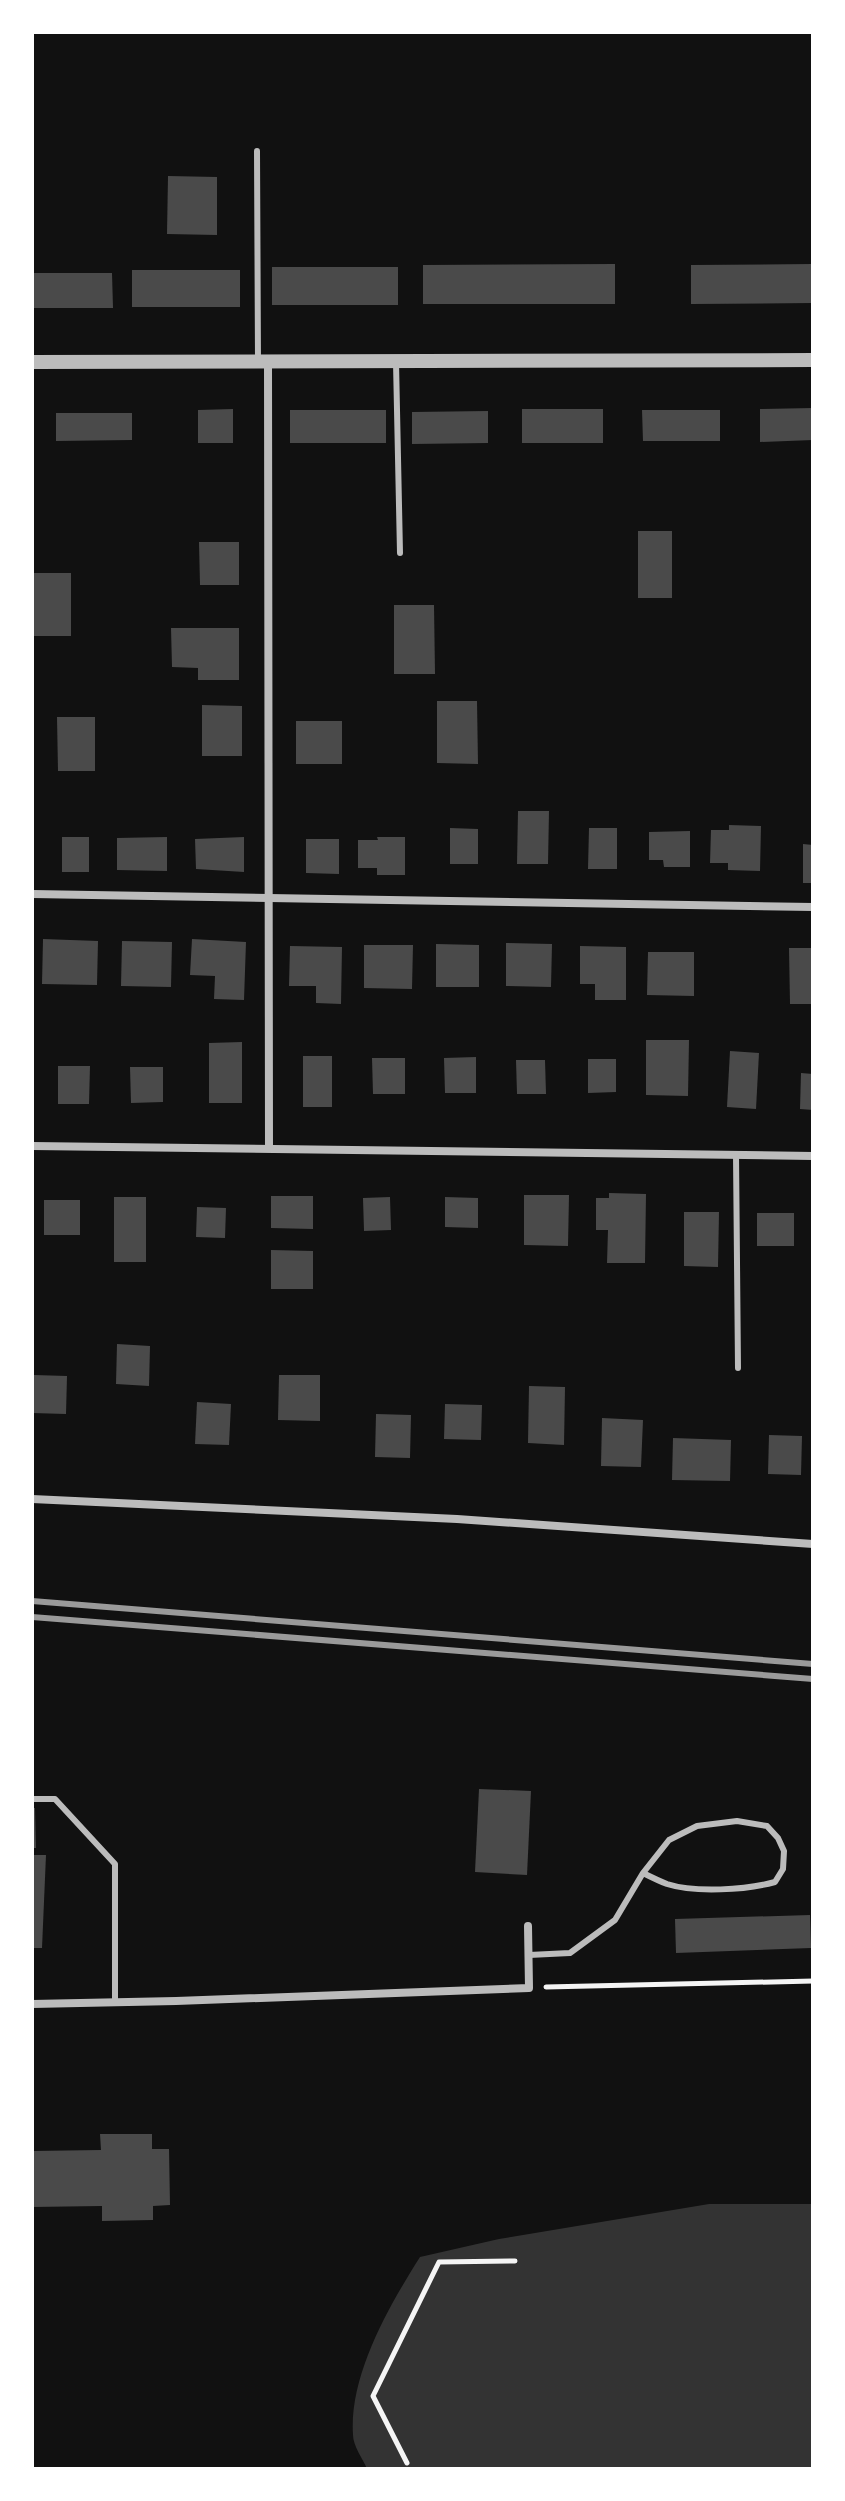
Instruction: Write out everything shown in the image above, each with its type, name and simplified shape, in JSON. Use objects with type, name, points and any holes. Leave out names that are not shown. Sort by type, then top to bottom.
[{"type":"street","points":[[32,362],[813,360]]},
{"type":"street","points":[[263,362],[269,1148]]},
{"type":"street","points":[[32,894],[813,907]]},
{"type":"street","points":[[32,1146],[813,1156]]},
{"type":"street","points":[[32,1499],[457,1519],[813,1544]]},
{"type":"street","points":[[32,2004],[529,1988],[528,1926]]},
{"type":"lane","points":[[257,151],[263,362]]},
{"type":"lane","points":[[396,362],[400,553]]},
{"type":"lane","points":[[736,1155],[738,1368]]},
{"type":"lane","points":[[32,1799],[55,1799],[115,1864],[115,2002]]},
{"type":"lane","points":[[529,1955],[570,1953],[615,1920],[643,1873],[669,1840],[697,1826],[737,1821],[767,1826],[784,1851],[783,1869],[775,1882],[762,1886],[714,1889],[668,1885],[643,1873]]},
{"type":"path","points":[[529,1988],[813,1981]]},
{"type":"path","points":[[407,2463],[373,2396],[439,2262],[515,2261]]},
{"type":"shaded area","points":[[709,2204],[813,2204],[813,2469],[367,2469],[353,2439],[357,2389],[373,2342],[420,2257],[499,2239]]},
{"type":"building","points":[[168,176],[217,177],[217,235],[167,234]]},
{"type":"building","points":[[615,264],[615,304],[423,304],[423,265]]},
{"type":"building","points":[[813,264],[813,303],[691,304],[691,265]]},
{"type":"building","points":[[272,267],[398,267],[398,305],[272,305]]},
{"type":"building","points":[[132,270],[240,270],[240,307],[132,307]]},
{"type":"building","points":[[32,273],[112,273],[113,308],[32,308]]},
{"type":"building","points":[[813,408],[813,440],[760,442],[760,409]]},
{"type":"building","points":[[233,409],[233,443],[198,443],[198,410]]},
{"type":"building","points":[[522,409],[603,409],[603,443],[522,443]]},
{"type":"building","points":[[290,410],[386,410],[386,443],[290,443]]},
{"type":"building","points":[[642,410],[720,410],[720,441],[643,441]]},
{"type":"building","points":[[488,411],[488,443],[412,444],[412,412]]},
{"type":"building","points":[[56,413],[132,413],[132,440],[56,441]]},
{"type":"building","points":[[638,531],[672,531],[672,598],[638,598]]},
{"type":"building","points":[[199,542],[239,542],[239,585],[200,585]]},
{"type":"building","points":[[32,573],[71,573],[71,636],[32,636]]},
{"type":"building","points":[[394,605],[434,605],[435,674],[394,674]]},
{"type":"building","points":[[171,628],[239,628],[239,680],[198,680],[198,668],[172,667]]},
{"type":"building","points":[[437,701],[477,701],[478,764],[437,763]]},
{"type":"building","points":[[202,705],[242,706],[242,756],[202,756]]},
{"type":"building","points":[[57,717],[95,717],[95,771],[58,771]]},
{"type":"building","points":[[296,721],[342,721],[342,764],[296,764]]},
{"type":"building","points":[[518,811],[549,811],[548,864],[517,864]]},
{"type":"building","points":[[729,825],[761,826],[760,871],[728,870],[728,863],[710,863],[711,830],[729,830]]},
{"type":"building","points":[[450,828],[478,829],[478,864],[450,864]]},
{"type":"building","points":[[589,828],[617,828],[617,869],[588,869]]},
{"type":"building","points":[[690,831],[690,867],[664,867],[663,860],[649,860],[649,832]]},
{"type":"building","points":[[62,837],[89,837],[89,872],[62,872]]},
{"type":"building","points":[[167,837],[167,871],[117,870],[117,838]]},
{"type":"building","points":[[244,837],[244,872],[196,869],[195,839]]},
{"type":"building","points":[[377,837],[405,837],[405,875],[377,875],[377,868],[358,868],[358,840],[378,840]]},
{"type":"building","points":[[306,839],[339,839],[339,874],[306,873]]},
{"type":"building","points":[[803,844],[813,845],[813,883],[803,883]]},
{"type":"building","points":[[43,939],[98,941],[97,985],[42,984]]},
{"type":"building","points":[[192,939],[246,942],[244,1000],[214,999],[215,976],[190,975]]},
{"type":"building","points":[[122,941],[172,942],[171,987],[121,986]]},
{"type":"building","points":[[506,943],[552,944],[551,987],[506,986]]},
{"type":"building","points":[[436,944],[479,945],[479,987],[436,987]]},
{"type":"building","points":[[364,945],[413,945],[412,989],[364,988]]},
{"type":"building","points":[[290,946],[342,947],[341,1004],[316,1003],[316,986],[289,986]]},
{"type":"building","points":[[580,946],[626,947],[626,1000],[595,1000],[595,984],[580,984]]},
{"type":"building","points":[[789,948],[813,948],[813,1004],[790,1004]]},
{"type":"building","points":[[648,952],[694,952],[694,996],[647,995]]},
{"type":"building","points":[[646,1040],[689,1040],[688,1096],[646,1095]]},
{"type":"building","points":[[242,1042],[242,1103],[209,1103],[209,1043]]},
{"type":"building","points":[[730,1051],[759,1053],[756,1109],[727,1107]]},
{"type":"building","points":[[303,1056],[332,1056],[332,1107],[303,1107]]},
{"type":"building","points":[[476,1057],[476,1093],[445,1093],[444,1058]]},
{"type":"building","points":[[372,1058],[405,1058],[405,1094],[373,1094]]},
{"type":"building","points":[[588,1059],[616,1059],[616,1092],[588,1093]]},
{"type":"building","points":[[516,1060],[545,1060],[546,1094],[517,1094]]},
{"type":"building","points":[[58,1066],[90,1066],[89,1104],[58,1104]]},
{"type":"building","points":[[130,1067],[163,1067],[163,1102],[131,1103]]},
{"type":"building","points":[[801,1073],[813,1074],[813,1110],[800,1109]]},
{"type":"building","points":[[609,1193],[646,1194],[645,1263],[607,1263],[608,1230],[596,1230],[596,1198],[609,1198]]},
{"type":"building","points":[[524,1195],[569,1195],[568,1246],[524,1245]]},
{"type":"building","points":[[271,1196],[313,1196],[313,1229],[271,1228]]},
{"type":"building","points":[[114,1197],[146,1197],[146,1262],[114,1262]]},
{"type":"building","points":[[390,1197],[391,1230],[364,1231],[363,1198]]},
{"type":"building","points":[[445,1197],[478,1198],[478,1228],[445,1227]]},
{"type":"building","points":[[44,1200],[80,1200],[80,1235],[44,1235]]},
{"type":"building","points":[[197,1207],[226,1208],[225,1238],[196,1237]]},
{"type":"building","points":[[684,1212],[719,1212],[718,1267],[684,1266]]},
{"type":"building","points":[[757,1213],[794,1213],[794,1246],[757,1246]]},
{"type":"building","points":[[271,1250],[313,1251],[313,1289],[271,1289]]},
{"type":"building","points":[[117,1344],[150,1346],[149,1386],[116,1384]]},
{"type":"building","points":[[34,1375],[67,1376],[66,1414],[32,1413]]},
{"type":"building","points":[[279,1375],[320,1375],[320,1421],[278,1420]]},
{"type":"building","points":[[529,1386],[565,1387],[564,1445],[528,1443]]},
{"type":"building","points":[[197,1402],[231,1404],[229,1445],[195,1444]]},
{"type":"building","points":[[445,1404],[482,1405],[481,1440],[444,1439]]},
{"type":"building","points":[[376,1414],[411,1415],[410,1458],[375,1457]]},
{"type":"building","points":[[602,1418],[643,1420],[641,1467],[601,1466]]},
{"type":"building","points":[[769,1435],[802,1436],[801,1475],[768,1474]]},
{"type":"building","points":[[673,1438],[731,1440],[730,1481],[672,1480]]},
{"type":"building","points":[[479,1789],[531,1791],[527,1875],[475,1872]]},
{"type":"building","points":[[32,1808],[35,1808],[36,1848],[32,1848]]},
{"type":"building","points":[[32,1855],[46,1855],[42,1948],[32,1948]]},
{"type":"building","points":[[810,1915],[811,1948],[676,1953],[675,1919]]},
{"type":"building","points":[[100,2134],[152,2134],[152,2149],[169,2149],[170,2205],[153,2206],[153,2220],[102,2221],[102,2206],[32,2207],[32,2151],[101,2150]]},
{"type":"railway","points":[[32,1601],[813,1664]]},
{"type":"railway","points":[[32,1617],[813,1679]]}]
